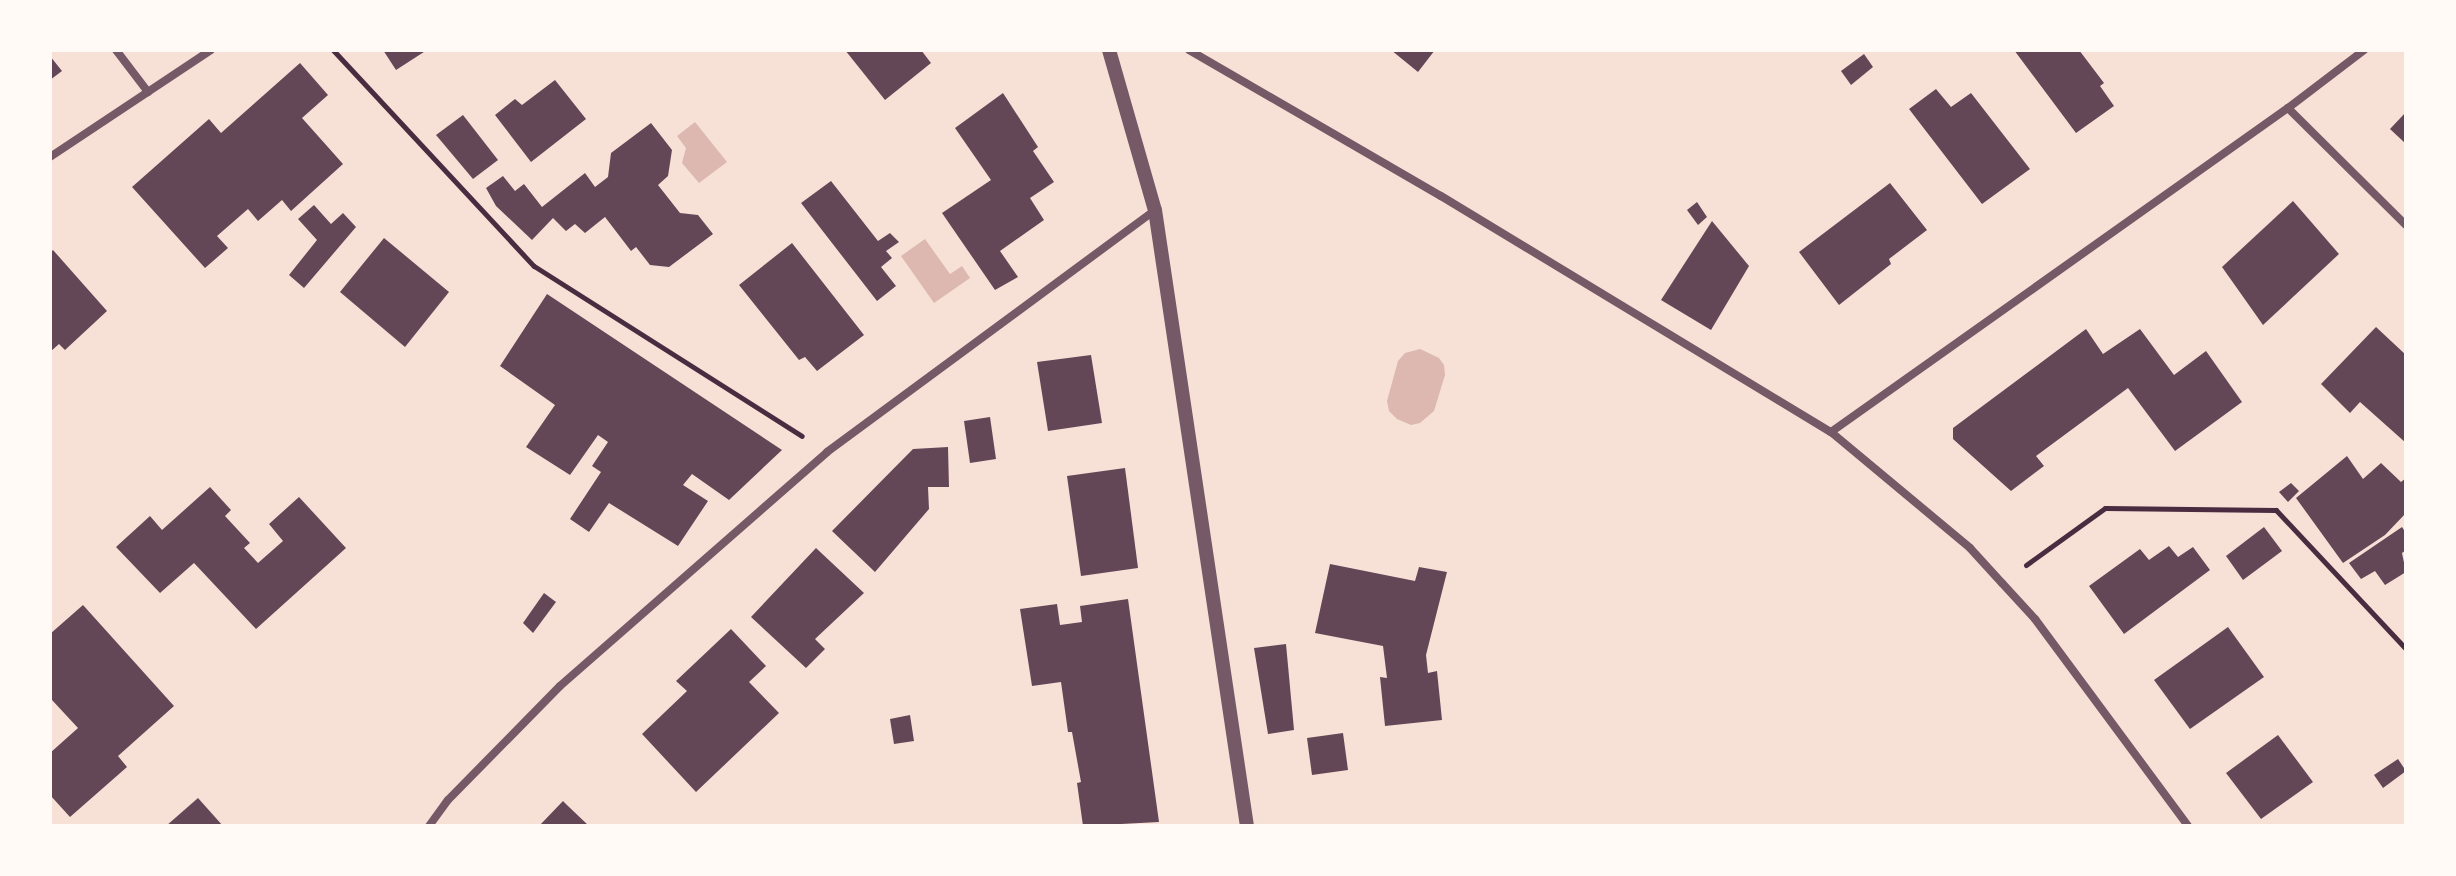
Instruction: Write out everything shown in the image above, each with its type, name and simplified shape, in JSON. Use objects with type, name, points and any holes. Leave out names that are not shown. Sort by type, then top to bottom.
[{"type":"street","points":[[116,50],[148,92]]},
{"type":"street","points":[[50,157],[211,50]]},
{"type":"street","points":[[1109,50],[1155,210],[1247,826]]},
{"type":"street","points":[[1189,50],[1455,204],[1831,432],[1970,548],[2035,619],[2188,826]]},
{"type":"street","points":[[1831,432],[2288,108],[2364,50]]},
{"type":"street","points":[[2288,108],[2406,225]]},
{"type":"street","points":[[429,826],[448,800],[560,686],[827,452],[1155,210]]},
{"type":"path","points":[[333,50],[534,266],[827,452]]},
{"type":"path","points":[[2002,583],[2105,508],[2276,510],[2406,649]]},
{"type":"shaded area","points":[[695,122],[727,162],[699,183],[682,163],[686,148],[677,136]]},
{"type":"shaded area","points":[[925,239],[950,274],[962,266],[970,278],[934,303],[901,256]]},
{"type":"shaded area","points":[[1420,349],[1439,358],[1445,375],[1434,411],[1420,423],[1411,425],[1397,419],[1389,411],[1387,401],[1398,361],[1405,353]]},
{"type":"building","points":[[383,50],[427,50],[396,70]]},
{"type":"building","points":[[845,50],[921,50],[931,63],[885,100]]},
{"type":"building","points":[[1391,50],[1435,50],[1418,72]]},
{"type":"building","points":[[2014,50],[2079,50],[2104,83],[2100,86],[2114,106],[2076,133]]},
{"type":"building","points":[[1864,54],[1873,67],[1851,85],[1841,71]]},
{"type":"building","points":[[50,56],[62,71],[50,80]]},
{"type":"building","points":[[300,63],[328,95],[302,118],[343,164],[291,211],[282,200],[258,221],[248,209],[217,236],[228,248],[205,268],[132,187],[209,119],[221,133]]},
{"type":"building","points":[[555,80],[586,119],[531,162],[495,115],[515,99],[522,105]]},
{"type":"building","points":[[1936,89],[1951,107],[1971,93],[2030,169],[1982,204],[1909,109]]},
{"type":"building","points":[[1003,93],[1038,147],[1033,151],[1054,182],[1030,198],[1044,220],[1000,251],[1018,277],[995,290],[942,213],[991,180],[955,128]]},
{"type":"building","points":[[2406,112],[2406,144],[2390,129]]},
{"type":"building","points":[[463,115],[498,160],[473,179],[436,135]]},
{"type":"building","points":[[651,123],[672,150],[668,176],[658,185],[680,213],[698,215],[713,234],[669,267],[650,265],[636,247],[631,251],[605,217],[585,233],[575,224],[566,231],[553,218],[532,240],[496,206],[486,188],[503,176],[515,191],[524,184],[542,207],[585,173],[595,187],[608,177],[611,153]]},
{"type":"building","points":[[831,181],[878,241],[890,233],[899,242],[886,251],[892,258],[881,267],[896,286],[877,301],[801,203]]},
{"type":"building","points":[[1890,183],[1927,230],[1889,259],[1891,264],[1839,305],[1799,252]]},
{"type":"building","points":[[2293,201],[2339,254],[2263,325],[2222,267]]},
{"type":"building","points":[[1697,202],[1707,217],[1698,225],[1687,210]]},
{"type":"building","points":[[314,205],[331,224],[343,213],[356,227],[304,288],[289,275],[317,240],[298,219]]},
{"type":"building","points":[[1712,221],[1749,266],[1711,330],[1661,300]]},
{"type":"building","points":[[384,238],[449,292],[405,347],[340,292]]},
{"type":"building","points":[[792,243],[864,335],[817,371],[805,357],[799,360],[739,285]]},
{"type":"building","points":[[53,250],[107,311],[65,350],[59,344],[50,352],[50,253]]},
{"type":"building","points":[[547,294],[782,450],[729,500],[692,474],[683,485],[708,501],[678,546],[609,503],[589,532],[570,519],[601,472],[592,466],[608,442],[598,435],[570,475],[526,447],[555,405],[500,366]]},
{"type":"building","points":[[2376,327],[2406,355],[2406,443],[2360,402],[2350,413],[2321,384]]},
{"type":"building","points":[[2086,329],[2103,354],[2140,329],[2174,375],[2206,351],[2242,402],[2175,451],[2128,388],[2036,456],[2044,466],[2011,491],[1953,439],[1953,428]]},
{"type":"building","points":[[1091,355],[1102,423],[1048,431],[1037,362]]},
{"type":"building","points":[[990,417],[996,459],[970,463],[964,421]]},
{"type":"building","points":[[948,447],[949,487],[928,487],[929,509],[875,572],[832,531],[913,449]]},
{"type":"building","points":[[2347,456],[2363,479],[2381,463],[2401,482],[2406,478],[2406,513],[2385,535],[2343,563],[2296,498]]},
{"type":"building","points":[[1125,468],[1138,568],[1081,576],[1067,476]]},
{"type":"building","points":[[2291,483],[2299,491],[2288,502],[2279,492]]},
{"type":"building","points":[[210,487],[231,510],[225,516],[250,543],[244,548],[258,563],[283,541],[269,524],[299,497],[346,548],[256,629],[194,563],[160,593],[116,547],[150,516],[162,530]]},
{"type":"building","points":[[2264,527],[2282,551],[2243,580],[2226,556]]},
{"type":"building","points":[[2402,527],[2406,533],[2406,550],[2402,553],[2406,572],[2385,585],[2375,571],[2361,579],[2349,563]]},
{"type":"building","points":[[2169,546],[2178,557],[2193,547],[2210,570],[2124,634],[2089,586],[2140,549],[2149,560]]},
{"type":"building","points":[[816,548],[864,593],[815,639],[825,649],[806,668],[751,617]]},
{"type":"building","points":[[1330,564],[1415,581],[1419,567],[1447,572],[1426,655],[1428,673],[1437,671],[1442,720],[1385,726],[1380,677],[1387,678],[1383,646],[1315,633]]},
{"type":"building","points":[[544,593],[556,602],[533,633],[523,623]]},
{"type":"building","points":[[1128,599],[1159,822],[1083,826],[1077,783],[1081,782],[1072,732],[1068,732],[1061,682],[1032,686],[1020,609],[1057,604],[1060,625],[1082,622],[1080,606]]},
{"type":"building","points":[[83,605],[174,706],[118,756],[127,767],[70,817],[50,795],[50,753],[78,728],[52,700],[50,702],[50,634]]},
{"type":"building","points":[[2228,627],[2264,677],[2190,729],[2154,680]]},
{"type":"building","points":[[731,629],[766,666],[749,682],[779,713],[696,792],[642,734],[687,691],[676,681]]},
{"type":"building","points":[[1286,644],[1294,730],[1268,734],[1254,648]]},
{"type":"building","points":[[910,715],[914,741],[894,744],[890,719]]},
{"type":"building","points":[[1343,733],[1348,770],[1312,775],[1307,738]]},
{"type":"building","points":[[2278,735],[2313,782],[2261,819],[2226,773]]},
{"type":"building","points":[[2398,759],[2406,771],[2383,788],[2374,775]]},
{"type":"building","points":[[198,798],[223,826],[166,826]]},
{"type":"building","points":[[563,801],[568,806],[589,826],[539,826]]}]
